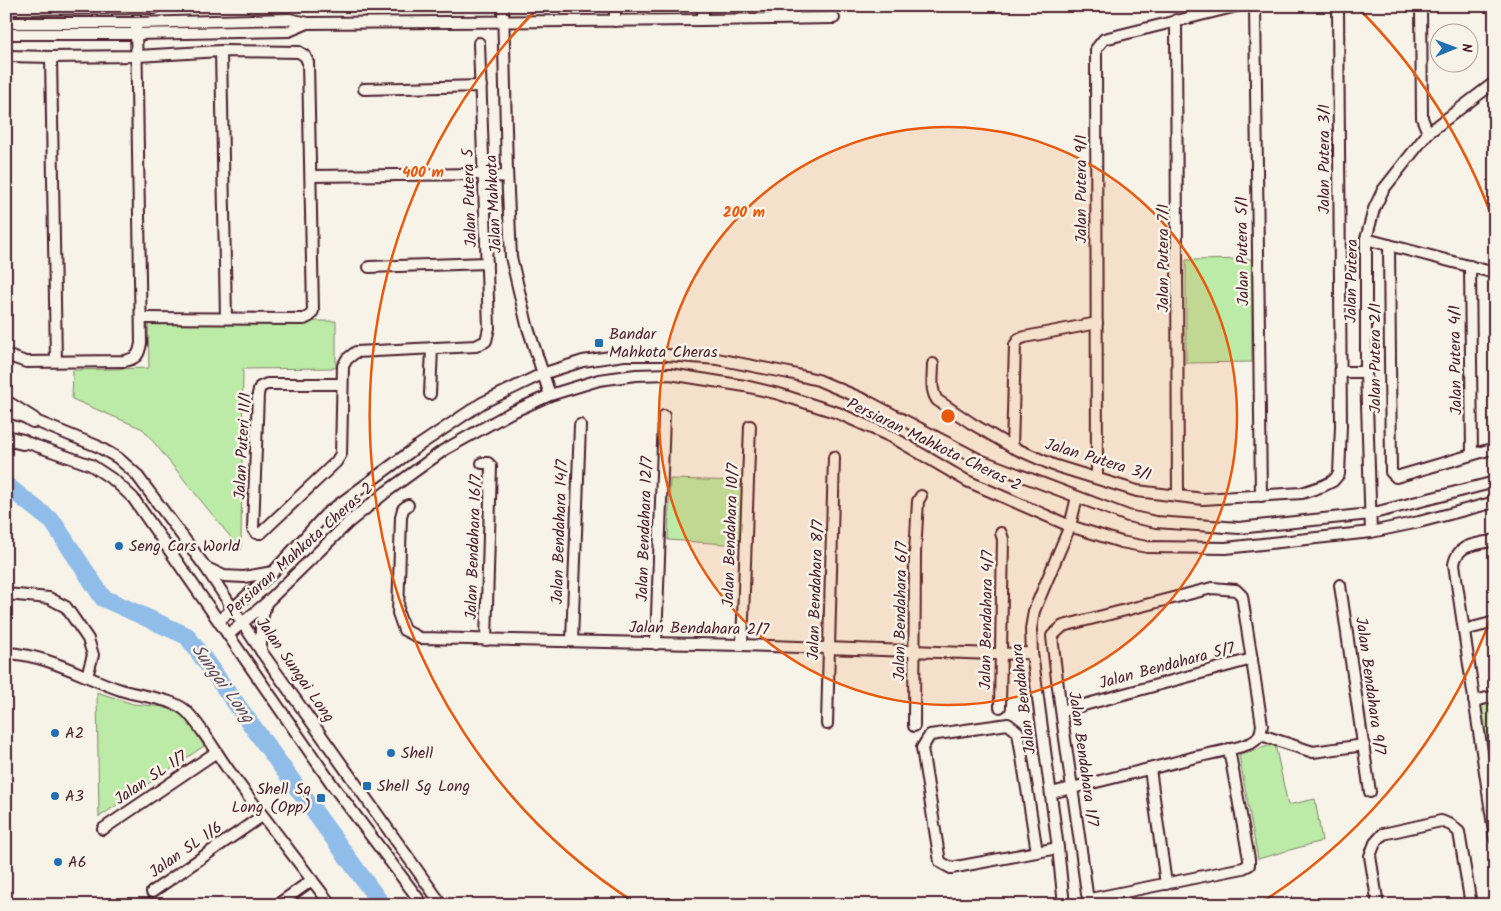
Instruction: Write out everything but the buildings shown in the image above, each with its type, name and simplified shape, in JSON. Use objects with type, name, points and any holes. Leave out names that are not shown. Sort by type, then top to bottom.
[{"type":"highway","points":[[6,403],[33,420]]},
{"type":"highway","points":[[6,436],[23,442]]},
{"type":"street","points":[[6,9],[74,7],[154,8],[158,6]]},
{"type":"street","name":"Jalan Mahkota","points":[[503,6],[511,257],[527,325],[550,395]]},
{"type":"street","points":[[615,6],[615,21]]},
{"type":"street","points":[[703,6],[703,20]]},
{"type":"street","points":[[794,6],[794,19]]},
{"type":"street","name":"Jalan Putera 9/1","points":[[1097,478],[1096,49],[1104,39],[1237,6]]},
{"type":"street","name":"Jalan Putera 5/1","points":[[1255,6],[1261,496]]},
{"type":"street","name":"Jalan Putera 3/1","points":[[933,364],[932,390],[937,400],[971,423],[1012,447],[1053,465],[1136,491],[1203,499],[1302,494],[1333,481],[1339,474],[1342,426],[1338,6]]},
{"type":"street","points":[[1421,6],[1422,118],[1428,133]]},
{"type":"street","points":[[6,23],[290,20],[308,22],[503,22],[834,18]]},
{"type":"street","name":"Jalan Putera 7/1","points":[[1176,20],[1178,496]]},
{"type":"street","points":[[6,34],[289,31],[308,22]]},
{"type":"street","points":[[6,354],[26,362],[56,362],[125,361],[135,359],[139,354],[141,318],[136,23]]},
{"type":"street","name":"Jalan Putera 5","points":[[432,348],[476,346],[486,341],[489,328],[479,43]]},
{"type":"street","points":[[221,51],[226,318]]},
{"type":"street","points":[[6,56],[137,56],[221,51],[298,52],[308,62],[313,311],[310,316],[304,318],[141,318]]},
{"type":"street","points":[[51,57],[56,362]]},
{"type":"street","name":"Jalan Putera","points":[[1370,532],[1366,372],[1366,239],[1374,209],[1384,190],[1428,133],[1495,82]]},
{"type":"street","points":[[364,89],[481,86]]},
{"type":"street","points":[[311,176],[507,173]]},
{"type":"street","points":[[1366,239],[1495,273]]},
{"type":"street","name":"Jalan Putera 2/1","points":[[1389,245],[1391,472],[1396,477],[1472,454]]},
{"type":"street","points":[[369,267],[487,263]]},
{"type":"street","name":"Jalan Putera 4/1","points":[[1470,266],[1472,454]]},
{"type":"street","points":[[1012,447],[1015,345],[1019,339],[1097,323]]},
{"type":"street","points":[[341,384],[342,366],[356,352],[432,348],[430,394]]},
{"type":"street","name":"Persiaran Mahkota Cheras 2","points":[[219,621],[273,572],[326,514],[418,446],[482,403],[542,374],[583,361],[624,355],[668,355],[717,359],[818,380],[865,400],[980,460],[1128,516],[1156,522],[1239,528],[1370,514],[1495,482]]},
{"type":"street","points":[[1341,372],[1366,372]]},
{"type":"street","name":"Persiaran Mahkota Cheras 2","points":[[228,635],[266,603],[349,522],[386,492],[444,450],[510,413],[550,395],[599,380],[636,375],[670,374],[745,386],[779,394],[838,413],[894,438],[967,481],[1070,526],[1121,542],[1147,547],[1226,548],[1370,532],[1419,522],[1495,502]]},
{"type":"street","name":"Jalan Puteri 11/1","points":[[267,384],[341,384],[341,454],[336,462],[261,533],[256,533],[253,529],[258,394],[260,386],[267,384]]},
{"type":"street","name":"Jalan Sungai Long","points":[[6,412],[33,420],[97,446],[118,458],[136,474],[206,568],[262,651],[442,905]]},
{"type":"street","name":"Jalan Bendahara 12/7","points":[[656,644],[664,416]]},
{"type":"street","name":"Jalan Bendahara 14/7","points":[[572,641],[580,425]]},
{"type":"street","name":"Jalan Bendahara 10/7","points":[[742,645],[750,426]]},
{"type":"street","points":[[23,442],[91,465],[115,481],[133,498],[334,787],[423,905]]},
{"type":"street","points":[[1472,454],[1495,448]]},
{"type":"street","name":"Jalan Bendahara 8/7","points":[[826,724],[834,457]]},
{"type":"street","name":"Jalan Bendahara 16/7","points":[[482,463],[488,463],[491,466],[486,640]]},
{"type":"street","name":"Jalan Bendahara 6/7","points":[[914,726],[915,553],[918,501],[921,496]]},
{"type":"street","name":"Jalan Bendahara","points":[[1064,905],[1032,656],[1031,629],[1034,611],[1070,526],[1078,497]]},
{"type":"street","name":"Jalan Bendahara 2/7","points":[[408,505],[400,517],[398,613],[404,630],[420,638],[742,645],[1032,656]]},
{"type":"street","name":"Jalan Bendahara 4/7","points":[[1000,707],[998,655],[1003,539],[1001,534]]},
{"type":"street","points":[[1495,540],[1461,548],[1455,556],[1454,564],[1495,839]]},
{"type":"street","points":[[206,568],[224,576],[234,577],[273,572]]},
{"type":"street","name":"Jalan Bendahara 9/7","points":[[1340,585],[1370,792]]},
{"type":"street","name":"Jalan Bendahara 1/7","points":[[1166,884],[1090,899],[1087,894],[1052,636],[1063,626],[1212,588],[1236,590],[1242,596],[1252,659]]},
{"type":"street","points":[[6,594],[50,598],[66,607],[88,639],[93,655],[88,676]]},
{"type":"street","points":[[262,651],[261,624],[266,603]]},
{"type":"street","points":[[1464,630],[1495,622]]},
{"type":"street","points":[[6,653],[22,654],[68,667],[105,684],[138,696],[176,704],[188,712],[215,753],[331,905]]},
{"type":"street","points":[[1051,794],[1252,743],[1261,735],[1262,726],[1252,659]]},
{"type":"street","name":"Jalan Bendahara 5/7","points":[[1062,711],[1252,659]]},
{"type":"street","points":[[1474,701],[1495,696]]},
{"type":"street","points":[[1037,852],[1018,732],[1008,724],[930,735],[922,748],[940,862],[952,868],[1037,852],[1058,848]]},
{"type":"street","points":[[1261,735],[1313,752],[1364,745]]},
{"type":"street","points":[[1150,769],[1166,884],[1244,868],[1248,864],[1249,859],[1229,749]]},
{"type":"street","name":"Jalan SL 1/7","points":[[103,828],[215,753]]},
{"type":"street","points":[[1483,763],[1495,761]]},
{"type":"street","name":"Jalan SL 1/6","points":[[152,892],[262,816]]},
{"type":"street","points":[[1378,905],[1370,856],[1375,843],[1382,834],[1441,821],[1451,825],[1458,832],[1471,905]]},
{"type":"street","points":[[277,905],[312,880]]},
{"type":"green space","points":[[1252,259],[1252,362],[1186,363],[1186,260]]},
{"type":"green space","points":[[336,321],[336,368],[243,369],[241,550],[143,429],[72,399],[73,370],[149,368],[148,322]]},
{"type":"green space","points":[[670,479],[743,481],[740,545],[668,540]]},
{"type":"green space","points":[[97,692],[133,704],[165,707],[184,714],[204,746],[99,817]]},
{"type":"green space","points":[[1495,702],[1495,752],[1488,753],[1481,706]]},
{"type":"green space","points":[[1275,744],[1288,805],[1315,799],[1322,841],[1258,859],[1239,755]]},
{"type":"waterway","name":"Sungai Long","points":[[6,485],[53,522],[103,598],[187,636],[382,905]]},
{"type":"place","name":"Bandar Mahkota Cheras","points":[[599,343]]},
{"type":"place","name":"Seng Cars World","points":[[119,546]]},
{"type":"place","name":"A2","points":[[55,733]]},
{"type":"place","name":"Shell","points":[[391,753]]},
{"type":"place","name":"Shell Sg Long","points":[[367,786]]},
{"type":"place","name":"A3","points":[[55,796]]},
{"type":"place","name":"Shell Sg Long (Opp)","points":[[321,798]]},
{"type":"place","name":"A6","points":[[58,862]]}]
